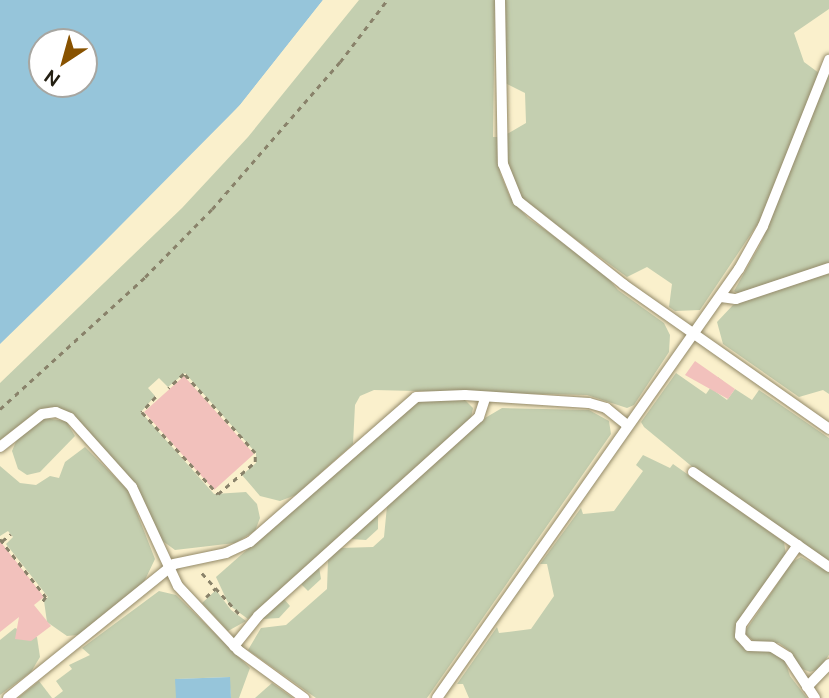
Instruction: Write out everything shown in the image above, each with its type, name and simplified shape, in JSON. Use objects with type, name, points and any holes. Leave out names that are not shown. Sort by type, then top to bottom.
[{"type":"lane","points":[[500,0],[503,164],[512,192],[533,217],[829,429]]},
{"type":"lane","points":[[437,698],[721,297],[763,226],[829,60]]},
{"type":"lane","points":[[721,297],[736,299],[829,268]]},
{"type":"lane","points":[[8,698],[167,570],[189,558],[226,553],[250,542],[411,400],[429,395],[596,404],[628,426]]},
{"type":"lane","points":[[234,646],[254,624],[479,417],[485,399]]},
{"type":"lane","points":[[0,447],[42,414],[66,416],[132,487],[167,570],[234,646],[304,698]]},
{"type":"lane","points":[[693,472],[829,567]]},
{"type":"lane","points":[[798,545],[740,633],[749,646],[772,647],[788,657],[815,698]]},
{"type":"lane","points":[[807,687],[829,664]]},
{"type":"path","points":[[0,409],[212,209],[340,62],[387,0]]},
{"type":"path","points":[[156,397],[142,412],[218,494],[254,462],[255,453],[184,374],[169,388]]},
{"type":"path","points":[[11,534],[1,540],[46,597],[42,603]]},
{"type":"path","points":[[189,558],[232,609],[254,624]]},
{"type":"green space","points":[[359,0],[495,0],[493,137],[498,137],[500,173],[510,197],[528,218],[599,267],[618,290],[664,323],[670,335],[669,352],[634,405],[627,408],[587,395],[374,390],[360,396],[355,405],[353,444],[296,495],[280,501],[260,496],[242,475],[256,463],[256,453],[185,373],[168,387],[159,378],[148,388],[155,396],[141,412],[214,494],[246,492],[257,504],[260,518],[255,531],[235,543],[175,550],[160,539],[133,482],[71,413],[51,407],[39,410],[0,440],[0,383],[182,208],[248,137]]},
{"type":"green space","points":[[504,0],[829,0],[829,9],[794,33],[804,62],[819,73],[759,222],[700,310],[675,311],[669,307],[672,284],[647,267],[627,277],[522,200],[507,160],[507,134],[526,123],[525,93],[505,83]]},
{"type":"green space","points":[[829,71],[829,263],[739,294],[734,291],[761,243]]},
{"type":"green space","points":[[829,272],[829,394],[823,390],[799,397],[723,344],[717,322],[733,305]]},
{"type":"green space","points":[[676,373],[706,394],[718,377],[723,381],[716,392],[727,400],[735,389],[752,400],[759,390],[829,438],[829,562],[695,469],[644,427],[641,422]]},
{"type":"green space","points":[[465,400],[473,408],[471,418],[248,619],[229,605],[216,577],[299,504],[419,401]]},
{"type":"green space","points":[[502,408],[589,410],[609,421],[611,434],[427,698],[316,698],[248,650],[261,628],[286,625],[327,589],[328,560],[340,548],[373,547],[384,537],[387,506],[480,421]]},
{"type":"green space","points":[[44,418],[66,421],[75,436],[40,472],[27,475],[18,469],[12,451],[17,439]]},
{"type":"green space","points":[[85,447],[128,490],[155,559],[144,582],[78,635],[67,636],[47,622],[44,601],[48,597],[6,544],[13,537],[8,531],[0,536],[0,466],[20,483],[36,485],[50,476],[59,478],[65,462]]},
{"type":"green space","points":[[643,455],[670,468],[673,464],[784,542],[786,555],[737,638],[749,651],[768,649],[785,661],[790,676],[807,698],[469,698],[463,684],[457,684],[497,627],[499,633],[531,629],[554,596],[547,564],[540,564],[581,508],[583,514],[614,511],[643,471],[636,465]]},
{"type":"green space","points":[[378,513],[378,529],[366,540],[350,539]]},
{"type":"green space","points":[[801,557],[829,572],[829,655],[819,669],[810,672],[800,668],[791,652],[779,643],[756,643],[744,633],[792,562]]},
{"type":"green space","points":[[319,567],[321,579],[308,591],[301,584]]},
{"type":"green space","points":[[216,590],[231,610],[246,621],[228,631],[202,603]]},
{"type":"green space","points":[[159,591],[176,595],[250,668],[239,698],[231,698],[229,677],[176,679],[176,698],[54,698],[63,691],[56,681],[72,669],[69,665],[90,655],[82,648]]},
{"type":"green space","points":[[284,599],[290,606],[279,618],[262,619]]},
{"type":"green space","points":[[15,628],[37,637],[40,657],[31,672],[0,695],[0,640]]},
{"type":"green space","points":[[39,681],[52,698],[18,698]]},
{"type":"green space","points":[[272,683],[293,698],[255,698]]},
{"type":"water","points":[[0,0],[323,0],[240,105],[186,163],[0,344]]},
{"type":"water","points":[[230,677],[231,698],[176,698],[175,679]]},
{"type":"pier","points":[[323,0],[327,0],[243,108],[94,261],[0,347],[240,105]]},
{"type":"building","points":[[695,361],[735,389],[728,399],[685,375]]},
{"type":"building","points":[[184,376],[254,454],[214,490],[144,412]]},
{"type":"building","points":[[0,541],[44,597],[34,605],[51,626],[31,641],[15,639],[19,617],[0,632]]}]
